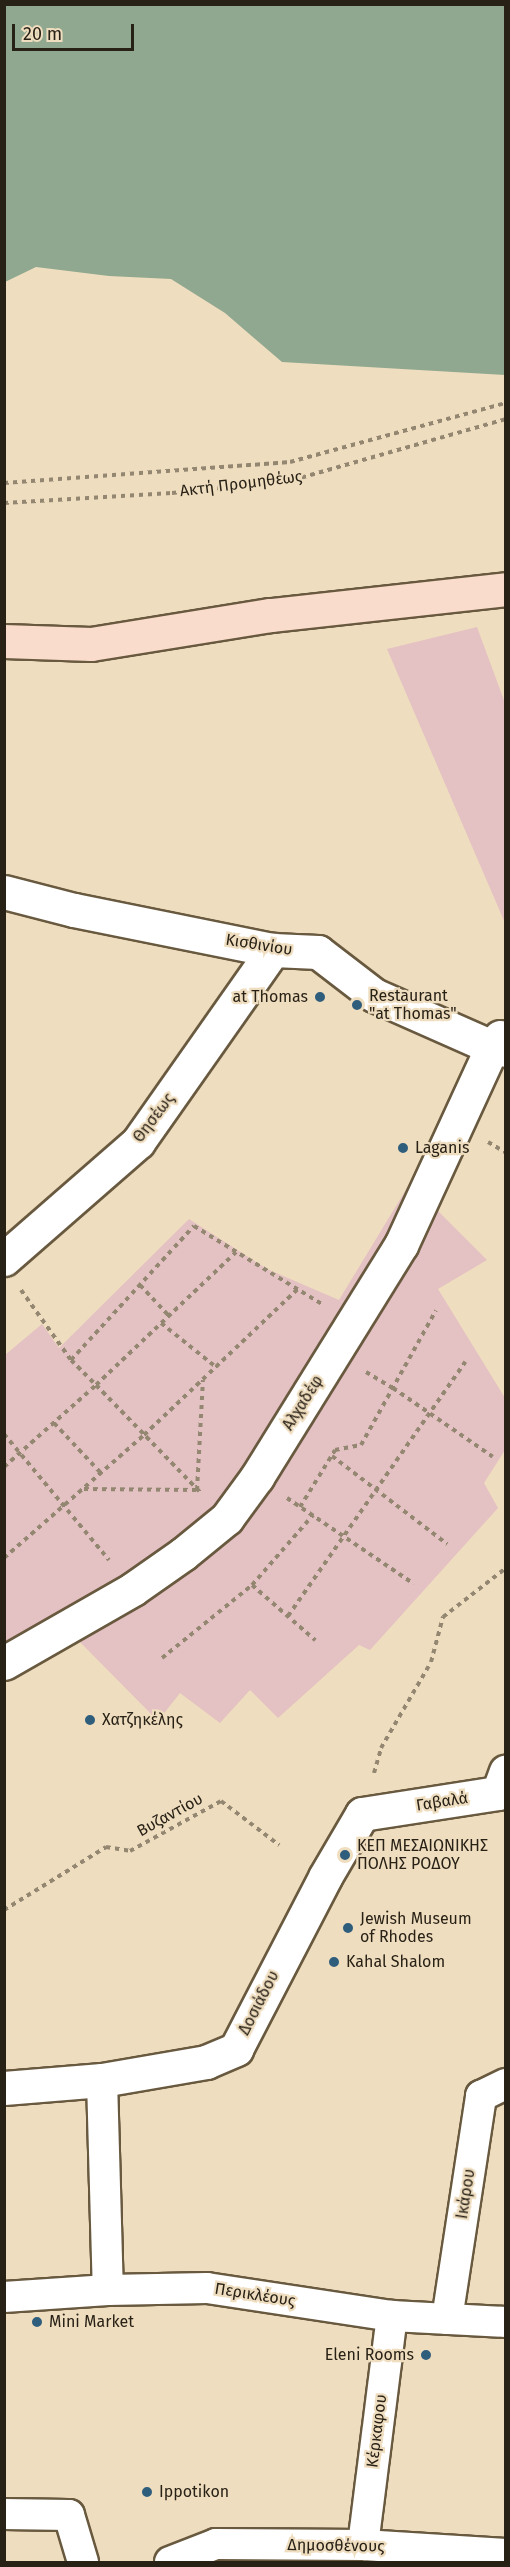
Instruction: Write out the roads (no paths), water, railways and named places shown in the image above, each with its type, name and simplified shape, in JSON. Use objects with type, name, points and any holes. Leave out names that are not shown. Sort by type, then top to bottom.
[{"type":"main road","points":[[4,641],[91,644],[271,615],[506,589]]},
{"type":"street","name":"Κισθινίου","points":[[4,892],[74,910],[273,950],[318,952],[374,995],[499,1045]]},
{"type":"street","name":"Θησέως","points":[[11,1273],[138,1142],[273,950]]},
{"type":"street","name":"Αλχαδέφ","points":[[4,1663],[133,1589],[183,1554],[227,1518],[256,1478],[401,1245],[499,1045]]},
{"type":"street","name":"Γαβαλά","points":[[362,1814],[503,1785]]},
{"type":"street","name":"Δοσιάδου","points":[[4,2088],[102,2080],[206,2062],[236,2049],[324,1877],[362,1814]]},
{"type":"street","points":[[102,2080],[108,2290]]},
{"type":"street","name":"Ικάρου","points":[[447,2319],[481,2096],[506,2084]]},
{"type":"street","name":"Περικλέους","points":[[4,2297],[108,2290],[207,2288],[392,2316],[506,2322]]},
{"type":"street","name":"Κέρκαφου","points":[[363,2545],[392,2316]]},
{"type":"street","points":[[4,2514],[69,2515],[83,2562]]},
{"type":"street","name":"Δημοσθένους","points":[[170,2562],[216,2544],[363,2545],[506,2554]]},
{"type":"place","name":"at Thomas","points":[[320,997]]},
{"type":"place","name":"Restaurant \"at Thomas\"","points":[[357,1005]]},
{"type":"place","name":"Laganis","points":[[403,1148]]},
{"type":"place","name":"Χατζηκέλης","points":[[90,1720]]},
{"type":"place","name":"ΚΕΠ ΜΕΣΑΙΩΝΙΚΗΣ ΠΟΛΗΣ ΡΟΔΟΥ","points":[[345,1855]]},
{"type":"place","name":"Jewish Museum of Rhodes","points":[[348,1928]]},
{"type":"place","name":"Kahal Shalom","points":[[334,1962]]},
{"type":"place","name":"Mini Market","points":[[37,2322]]},
{"type":"place","name":"Eleni Rooms","points":[[426,2355]]},
{"type":"place","name":"Ippotikon","points":[[147,2492]]}]
